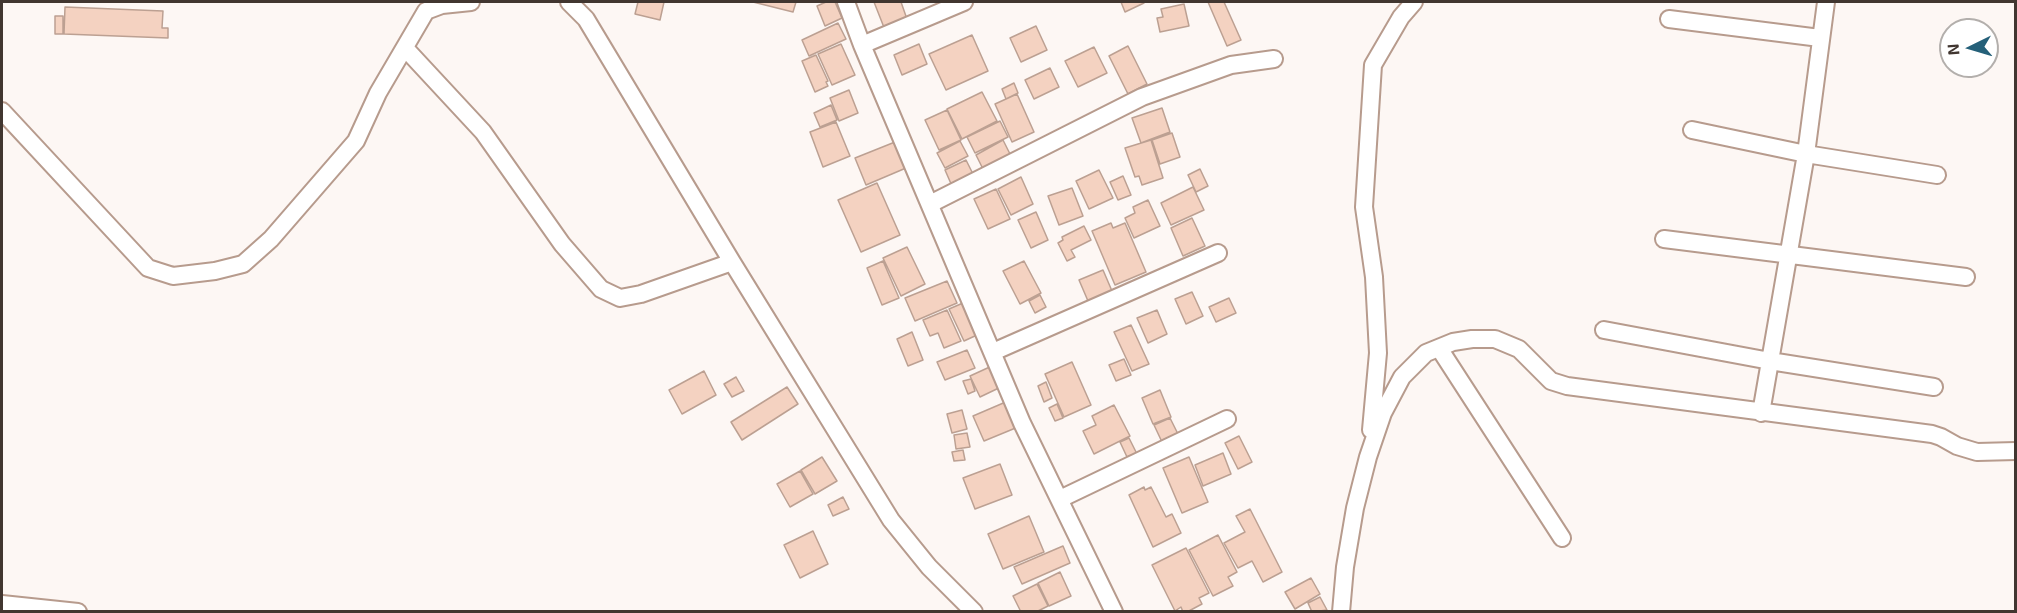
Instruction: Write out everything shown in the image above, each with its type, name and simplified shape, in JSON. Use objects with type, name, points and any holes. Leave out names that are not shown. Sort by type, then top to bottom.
[{"type":"street","points":[[2,111],[148,268],[173,276],[215,271],[243,264],[270,238],[356,141],[378,93],[426,11],[442,5],[471,2]]},
{"type":"street","points":[[569,2],[586,19],[891,520],[929,567],[974,612]]},
{"type":"street","points":[[846,2],[862,45],[1022,423],[1114,612]]},
{"type":"street","points":[[862,45],[964,2]]},
{"type":"street","points":[[1368,458],[1378,353],[1374,278],[1364,207],[1373,64],[1401,17],[1413,2]]},
{"type":"street","points":[[1761,413],[1806,154],[1826,2]]},
{"type":"street","points":[[1669,19],[1820,38]]},
{"type":"street","points":[[405,48],[483,132],[562,244],[601,289],[620,298],[641,294],[732,262]]},
{"type":"street","points":[[930,204],[1142,97],[1231,65],[1274,59]]},
{"type":"street","points":[[1692,130],[1806,154],[1937,175]]},
{"type":"street","points":[[1664,239],[1966,277]]},
{"type":"street","points":[[993,352],[1218,253]]},
{"type":"street","points":[[1604,330],[1770,361],[1934,387]]},
{"type":"street","points":[[1341,612],[1345,567],[1355,508],[1383,413],[1402,377],[1426,353],[1453,342],[1495,339],[1519,349],[1551,381],[1568,386],[1932,434],[1957,446],[1977,452],[2016,451]]},
{"type":"street","points":[[1439,348],[1562,538]]},
{"type":"street","points":[[1060,499],[1227,420]]},
{"type":"street","points":[[2,604],[78,612]]},
{"type":"building","points":[[638,2],[664,2],[660,20],[635,14]]},
{"type":"building","points":[[753,2],[796,2],[793,12]]},
{"type":"building","points":[[826,2],[835,2],[842,18],[825,26],[817,6]]},
{"type":"building","points":[[874,2],[901,2],[908,22],[885,30]]},
{"type":"building","points":[[1121,2],[1143,2],[1144,3],[1125,12]]},
{"type":"building","points":[[1208,2],[1224,2],[1241,40],[1227,46]]},
{"type":"building","points":[[1184,4],[1189,26],[1160,32],[1157,18],[1163,17],[1161,9]]},
{"type":"building","points":[[65,7],[163,11],[162,28],[168,28],[168,38],[64,34]]},
{"type":"building","points":[[55,16],[63,16],[63,34],[55,34]]},
{"type":"building","points":[[838,23],[846,39],[809,56],[802,40]]},
{"type":"building","points":[[1036,26],[1047,50],[1021,62],[1010,38]]},
{"type":"building","points":[[972,35],[988,71],[946,90],[929,54]]},
{"type":"building","points":[[841,44],[855,75],[832,85],[818,54]]},
{"type":"building","points":[[919,44],[927,64],[902,75],[894,55]]},
{"type":"building","points":[[1128,46],[1147,84],[1128,94],[1109,56]]},
{"type":"building","points":[[1094,47],[1107,73],[1078,87],[1065,61]]},
{"type":"building","points":[[816,55],[828,81],[826,82],[828,86],[815,92],[802,61]]},
{"type":"building","points":[[1050,68],[1059,87],[1034,99],[1025,80]]},
{"type":"building","points":[[1014,83],[1018,93],[1006,99],[1002,89]]},
{"type":"building","points":[[849,90],[858,113],[839,121],[830,98]]},
{"type":"building","points":[[982,92],[997,121],[962,139],[947,109]]},
{"type":"building","points":[[1017,94],[1034,132],[1012,142],[995,104]]},
{"type":"building","points":[[831,105],[837,120],[820,127],[814,113]]},
{"type":"building","points":[[1162,108],[1170,132],[1141,143],[1132,118]]},
{"type":"building","points":[[947,110],[961,140],[939,150],[925,120]]},
{"type":"building","points":[[1000,121],[1008,137],[975,153],[967,137]]},
{"type":"building","points":[[836,122],[850,156],[823,167],[810,132]]},
{"type":"building","points":[[1172,133],[1180,157],[1160,164],[1152,140]]},
{"type":"building","points":[[1003,140],[1011,156],[984,171],[976,155]]},
{"type":"building","points":[[1151,140],[1163,178],[1142,185],[1139,176],[1135,177],[1125,148]]},
{"type":"building","points":[[960,141],[968,156],[945,168],[937,153]]},
{"type":"building","points":[[895,142],[906,168],[866,185],[855,158]]},
{"type":"building","points":[[966,160],[974,176],[952,186],[945,170]]},
{"type":"building","points":[[1200,169],[1208,186],[1196,192],[1188,175]]},
{"type":"building","points":[[1099,170],[1113,198],[1089,209],[1076,181]]},
{"type":"building","points":[[1123,176],[1131,195],[1118,200],[1110,182]]},
{"type":"building","points":[[1021,177],[1033,204],[1011,215],[998,189]]},
{"type":"building","points":[[877,183],[900,235],[861,252],[838,200]]},
{"type":"building","points":[[1193,187],[1204,210],[1171,225],[1161,203]]},
{"type":"building","points":[[1072,188],[1083,216],[1059,225],[1048,196]]},
{"type":"building","points":[[996,189],[1010,219],[988,229],[974,199]]},
{"type":"building","points":[[1148,200],[1160,226],[1134,238],[1125,218],[1135,213],[1133,207]]},
{"type":"building","points":[[1036,212],[1048,240],[1031,248],[1018,220]]},
{"type":"building","points":[[1192,218],[1205,246],[1183,256],[1171,228]]},
{"type":"building","points":[[1111,223],[1113,228],[1125,223],[1146,272],[1115,285],[1092,231]]},
{"type":"building","points":[[1084,226],[1091,240],[1071,250],[1075,257],[1067,261],[1058,243],[1063,240],[1062,237]]},
{"type":"building","points":[[907,247],[925,284],[901,296],[883,258]]},
{"type":"building","points":[[883,261],[899,298],[882,305],[867,268]]},
{"type":"building","points":[[1024,261],[1041,293],[1020,304],[1003,271]]},
{"type":"building","points":[[1103,270],[1112,291],[1088,301],[1079,280]]},
{"type":"building","points":[[947,281],[957,303],[915,321],[905,298]]},
{"type":"building","points":[[1192,292],[1203,316],[1186,324],[1175,299]]},
{"type":"building","points":[[1040,295],[1046,307],[1035,313],[1029,301]]},
{"type":"building","points":[[1229,298],[1236,313],[1216,322],[1209,307]]},
{"type":"building","points":[[963,303],[977,335],[964,341],[949,309]]},
{"type":"building","points":[[947,310],[961,341],[944,348],[938,333],[930,336],[923,320]]},
{"type":"building","points":[[1157,310],[1167,334],[1148,343],[1137,318]]},
{"type":"building","points":[[1131,325],[1149,364],[1132,371],[1114,332]]},
{"type":"building","points":[[912,332],[923,360],[908,366],[897,339]]},
{"type":"building","points":[[967,350],[975,368],[945,380],[937,362]]},
{"type":"building","points":[[1124,359],[1131,375],[1116,381],[1109,365]]},
{"type":"building","points":[[1072,362],[1091,405],[1064,417],[1045,374]]},
{"type":"building","points":[[994,365],[1003,386],[980,397],[970,376]]},
{"type":"building","points":[[704,371],[716,395],[682,414],[669,390]]},
{"type":"building","points":[[736,377],[744,391],[732,397],[724,384]]},
{"type":"building","points":[[971,379],[975,391],[968,394],[963,381]]},
{"type":"building","points":[[1046,382],[1052,398],[1044,402],[1038,386]]},
{"type":"building","points":[[787,387],[798,404],[742,440],[731,422]]},
{"type":"building","points":[[1160,390],[1171,417],[1153,424],[1142,398]]},
{"type":"building","points":[[1008,401],[1018,427],[984,441],[973,416]]},
{"type":"building","points":[[1057,404],[1063,418],[1055,421],[1049,408]]},
{"type":"building","points":[[1114,405],[1130,436],[1094,454],[1083,431],[1096,425],[1092,416]]},
{"type":"building","points":[[962,410],[967,429],[952,433],[947,414]]},
{"type":"building","points":[[1170,418],[1178,434],[1162,442],[1154,425]]},
{"type":"building","points":[[967,433],[970,447],[956,449],[954,435]]},
{"type":"building","points":[[1239,436],[1252,462],[1238,469],[1225,443]]},
{"type":"building","points":[[1129,438],[1139,458],[1131,461],[1120,442]]},
{"type":"building","points":[[963,450],[965,460],[954,461],[952,452]]},
{"type":"building","points":[[1223,453],[1231,474],[1203,486],[1195,465]]},
{"type":"building","points":[[822,457],[837,481],[815,494],[801,470]]},
{"type":"building","points":[[1189,457],[1208,502],[1182,513],[1163,468]]},
{"type":"building","points":[[1000,464],[1012,495],[975,509],[963,478]]},
{"type":"building","points":[[800,471],[813,494],[790,507],[777,484]]},
{"type":"building","points":[[1144,487],[1145,490],[1151,487],[1166,517],[1172,514],[1181,533],[1153,547],[1129,495]]},
{"type":"building","points":[[843,497],[849,509],[833,516],[828,505]]},
{"type":"building","points":[[1250,509],[1282,572],[1263,582],[1252,561],[1238,568],[1224,543],[1245,532],[1236,516]]},
{"type":"building","points":[[1029,516],[1044,552],[1003,569],[988,534]]},
{"type":"building","points":[[813,531],[828,564],[800,578],[784,545]]},
{"type":"building","points":[[1218,535],[1237,572],[1228,577],[1233,586],[1213,596],[1189,550]]},
{"type":"building","points":[[1063,546],[1070,563],[1022,584],[1014,567]]},
{"type":"building","points":[[1186,548],[1209,593],[1199,598],[1202,604],[1183,612],[1181,607],[1175,611],[1152,565]]},
{"type":"building","points":[[1060,572],[1071,596],[1049,606],[1038,583]]},
{"type":"building","points":[[1311,578],[1320,594],[1295,609],[1285,592]]},
{"type":"building","points":[[1037,584],[1048,606],[1036,612],[1021,612],[1013,596]]},
{"type":"building","points":[[1320,597],[1327,610],[1312,612],[1308,603]]}]
